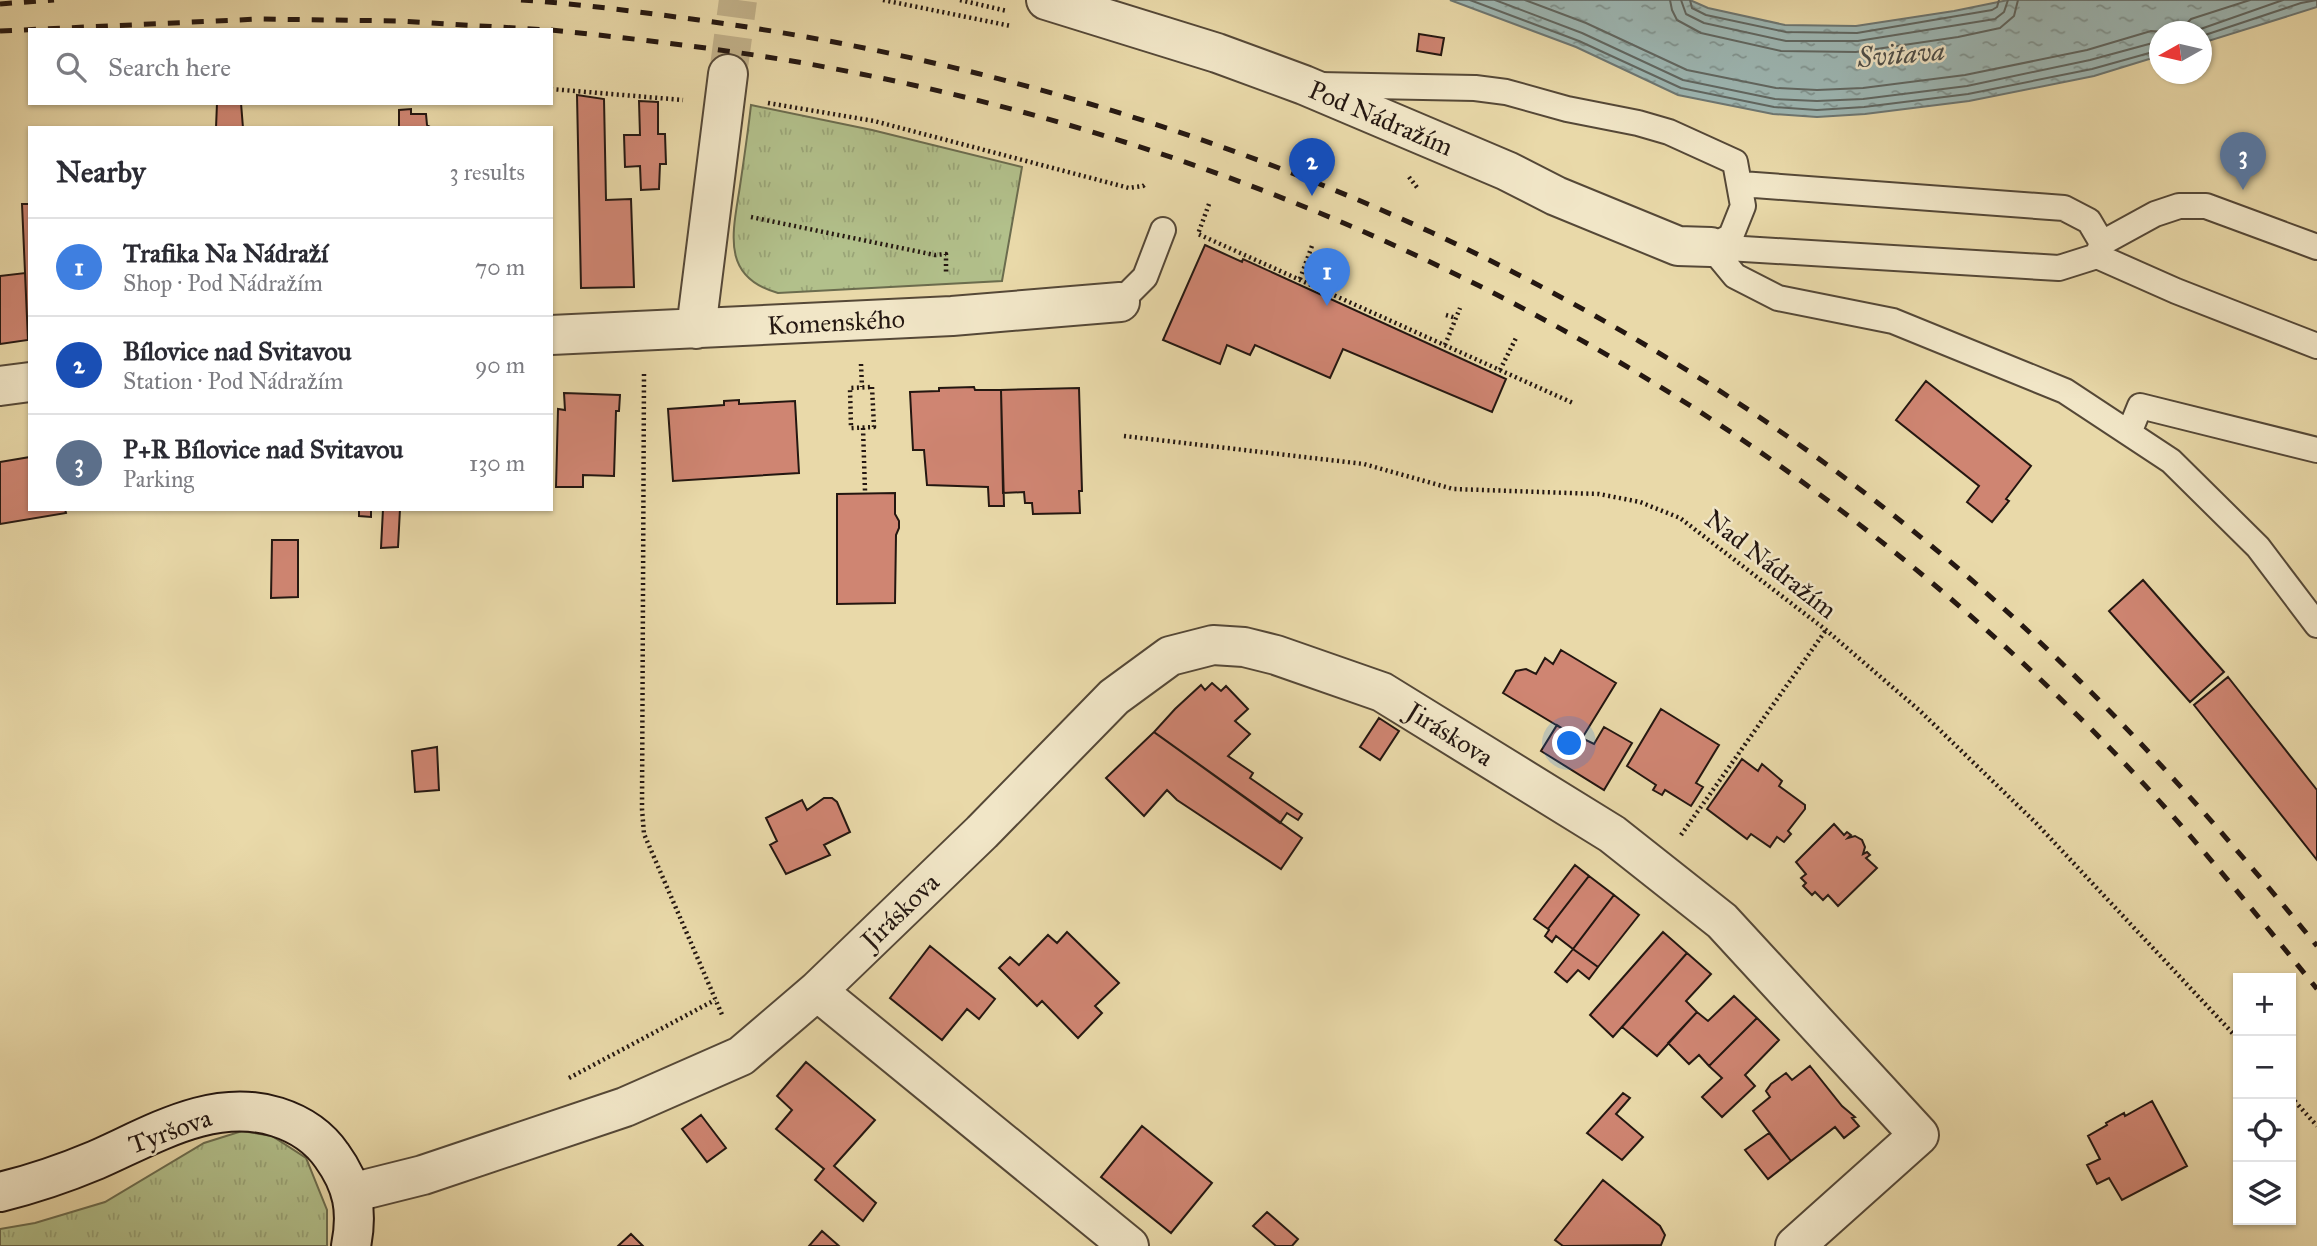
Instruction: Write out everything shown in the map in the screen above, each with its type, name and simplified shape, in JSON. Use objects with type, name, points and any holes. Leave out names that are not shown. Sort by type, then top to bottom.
[{"type":"street","name":"Pod Nádražím","points":[[1046,0],[1073,6],[1217,53],[1304,85],[1495,166],[1556,196],[1678,246],[1711,247]]},
{"type":"street","points":[[696,329],[727,89]]},
{"type":"street","name":"Komenského","points":[[553,335],[952,316],[1120,302]]},
{"type":"street","points":[[0,386],[28,382]]},
{"type":"street","name":"Jiráskova","points":[[351,1193],[423,1175],[625,1107],[741,1056],[817,991],[982,832],[1114,697],[1170,656],[1213,645],[1244,647],[1276,655],[1382,692],[1612,834],[1722,921],[1919,1135],[1795,1246]]},
{"type":"street","points":[[817,991],[1129,1246]]},
{"type":"street","name":"Tyršova","points":[[0,1192],[68,1171],[194,1118],[233,1110],[269,1115],[304,1129],[328,1150],[344,1174],[351,1193],[356,1224],[351,1246]]},
{"type":"lane","points":[[1304,85],[1475,88],[1506,92],[1669,132],[1735,162],[1743,206],[1731,236],[1711,247]]},
{"type":"lane","points":[[1741,184],[2064,208],[2089,221],[2099,250],[2176,290],[2317,346]]},
{"type":"lane","points":[[1711,247],[2059,268],[2099,250],[2155,214],[2179,206],[2206,206],[2317,247]]},
{"type":"lane","points":[[1120,302],[1145,277],[1163,230]]},
{"type":"lane","points":[[1711,247],[1735,276],[1778,298],[1893,321],[2065,391],[2171,461],[2258,547],[2317,625]]},
{"type":"lane","points":[[2129,433],[2140,406],[2317,450]]},
{"type":"path","points":[[553,89],[727,89],[750,100],[874,121],[1116,185],[1135,188],[1147,183]]},
{"type":"path","points":[[1209,204],[1198,234],[1573,403]]},
{"type":"path","points":[[741,215],[935,255],[946,254],[946,269]]},
{"type":"path","points":[[1300,279],[1313,243]]},
{"type":"path","points":[[1445,345],[1460,308]]},
{"type":"path","points":[[1446,315],[1456,318]]},
{"type":"path","points":[[1500,370],[1516,338]]},
{"type":"path","points":[[644,363],[644,834],[741,1056]]},
{"type":"path","points":[[872,387],[874,427],[863,428],[851,428],[850,388],[872,387]]},
{"type":"path","points":[[863,428],[865,491]]},
{"type":"path","name":"Nad Nádražím","points":[[1124,436],[1364,464],[1453,489],[1599,494],[1640,502],[1680,518],[1826,630],[1919,710],[2008,796],[2235,1036]]},
{"type":"path","points":[[1657,868],[1826,630]]},
{"type":"path","points":[[2293,1099],[2317,1126]]},
{"type":"green space","points":[[751,105],[872,130],[1022,167],[1002,281],[778,293],[759,286],[747,276],[739,264],[734,236]]},
{"type":"green space","points":[[242,1131],[272,1136],[306,1158],[327,1210],[327,1246],[0,1246],[0,1229],[35,1223],[105,1202],[204,1143]]},
{"type":"water","name":"Svitava","points":[[1450,0],[1690,0],[1708,8],[1785,25],[1856,26],[2008,0],[2317,0],[2317,7],[2212,40],[2212,21],[2149,21],[2149,59],[2094,76],[1969,101],[1865,114],[1817,117],[1773,114],[1678,95],[1576,47]]},
{"type":"building","points":[[1419,34],[1444,38],[1441,55],[1417,51]]},
{"type":"building","points":[[577,95],[604,99],[606,200],[631,199],[634,287],[581,288]]},
{"type":"building","points":[[639,101],[658,102],[658,134],[665,134],[666,164],[660,164],[659,189],[641,190],[640,166],[625,167],[624,135],[640,135]]},
{"type":"building","points":[[217,105],[241,105],[243,126],[216,126]]},
{"type":"building","points":[[411,109],[411,114],[426,114],[429,126],[399,126],[399,110]]},
{"type":"building","points":[[22,204],[28,204],[28,340]]},
{"type":"building","points":[[1205,245],[1242,262],[1243,259],[1506,379],[1492,412],[1343,349],[1330,378],[1255,345],[1250,355],[1227,345],[1220,364],[1163,340]]},
{"type":"building","points":[[25,273],[28,340],[0,344],[0,276]]},
{"type":"building","points":[[1926,381],[2031,466],[1992,522],[1967,502],[1979,486],[1896,420]]},
{"type":"building","points":[[974,387],[975,390],[1001,390],[1004,506],[989,506],[988,487],[927,485],[924,450],[913,450],[910,392]]},
{"type":"building","points":[[1079,388],[1082,491],[1079,491],[1080,513],[1033,514],[1032,503],[1025,503],[1024,492],[1003,493],[1001,390]]},
{"type":"building","points":[[564,393],[620,395],[619,411],[616,411],[614,476],[583,475],[583,487],[556,487],[558,409],[565,410]]},
{"type":"building","points":[[739,400],[739,404],[795,401],[799,473],[673,481],[668,409],[724,405],[724,401]]},
{"type":"building","points":[[28,457],[28,511],[66,513],[0,524],[0,462]]},
{"type":"building","points":[[895,493],[895,514],[899,528],[896,535],[895,603],[837,604],[837,494]]},
{"type":"building","points":[[359,511],[371,511],[371,517],[359,516]]},
{"type":"building","points":[[383,511],[400,511],[398,547],[381,548]]},
{"type":"building","points":[[272,540],[298,540],[298,597],[271,598]]},
{"type":"building","points":[[2143,580],[2224,672],[2190,702],[2109,611]]},
{"type":"building","points":[[1561,650],[1616,683],[1581,740],[1503,693],[1516,671],[1526,669],[1536,674],[1545,658],[1553,664]]},
{"type":"building","points":[[2228,677],[2317,790],[2317,860],[2194,705]]},
{"type":"building","points":[[1212,683],[1221,691],[1226,686],[1248,709],[1235,721],[1250,734],[1228,756],[1253,773],[1250,778],[1302,814],[1298,820],[1287,813],[1280,823],[1154,732],[1201,685],[1205,690]]},
{"type":"building","points":[[1661,709],[1719,745],[1696,783],[1703,787],[1691,806],[1665,790],[1662,795],[1653,790],[1656,785],[1627,766]]},
{"type":"building","points":[[1379,718],[1399,731],[1380,760],[1360,747]]},
{"type":"building","points":[[1557,725],[1581,740],[1582,738],[1594,744],[1604,727],[1632,743],[1604,790],[1541,751]]},
{"type":"building","points":[[1154,732],[1302,838],[1281,869],[1177,800],[1167,790],[1144,816],[1106,778]]},
{"type":"building","points":[[437,747],[439,790],[415,792],[412,751]]},
{"type":"building","points":[[1742,759],[1758,771],[1762,764],[1782,781],[1779,786],[1805,805],[1805,809],[1788,831],[1791,834],[1784,842],[1777,837],[1770,847],[1751,834],[1747,839],[1707,809]]},
{"type":"building","points":[[824,798],[832,798],[837,802],[850,832],[824,845],[830,855],[786,874],[770,845],[777,841],[766,818],[802,800],[807,810]]},
{"type":"building","points":[[1834,824],[1844,835],[1847,832],[1851,835],[1848,838],[1855,836],[1862,840],[1865,847],[1863,854],[1867,852],[1870,855],[1866,858],[1877,868],[1838,906],[1828,895],[1823,900],[1815,892],[1812,895],[1803,886],[1806,883],[1801,878],[1806,874],[1796,862]]},
{"type":"building","points":[[1575,865],[1589,876],[1548,929],[1534,919]]},
{"type":"building","points":[[1589,876],[1614,895],[1573,949],[1556,936],[1552,942],[1545,936],[1548,929]]},
{"type":"building","points":[[1614,895],[1639,915],[1598,967],[1573,949]]},
{"type":"building","points":[[1067,932],[1119,983],[1095,1006],[1102,1013],[1078,1038],[1042,1001],[1037,1006],[999,968],[1010,957],[1019,965],[1048,935],[1057,943]]},
{"type":"building","points":[[1663,932],[1687,953],[1613,1037],[1590,1015]]},
{"type":"building","points":[[930,946],[995,999],[979,1019],[967,1009],[942,1040],[890,998]]},
{"type":"building","points":[[1573,949],[1598,967],[1589,979],[1578,970],[1567,982],[1555,972]]},
{"type":"building","points":[[1687,953],[1711,974],[1686,1001],[1697,1012],[1657,1056],[1622,1027]]},
{"type":"building","points":[[1734,996],[1757,1018],[1709,1066],[1699,1055],[1689,1064],[1668,1043],[1697,1012],[1708,1021]]},
{"type":"building","points":[[1757,1018],[1779,1040],[1745,1075],[1755,1086],[1722,1117],[1702,1097],[1722,1078],[1709,1066]]},
{"type":"building","points":[[806,1062],[875,1120],[834,1166],[876,1203],[863,1221],[815,1180],[824,1169],[776,1129],[792,1110],[777,1096]]},
{"type":"building","points":[[1810,1066],[1842,1106],[1855,1117],[1852,1118],[1859,1126],[1844,1138],[1835,1127],[1791,1161],[1753,1111],[1770,1097],[1766,1091],[1771,1084],[1786,1073],[1792,1080]]},
{"type":"building","points":[[1623,1093],[1630,1098],[1616,1114],[1643,1137],[1622,1160],[1587,1133]]},
{"type":"building","points":[[2152,1101],[2187,1166],[2122,1200],[2109,1178],[2097,1184],[2087,1165],[2100,1159],[2088,1136],[2124,1113],[2125,1116]]},
{"type":"building","points":[[701,1115],[726,1148],[707,1162],[682,1129]]},
{"type":"building","points":[[1142,1126],[1212,1183],[1171,1233],[1101,1177]]},
{"type":"building","points":[[1769,1133],[1791,1161],[1768,1179],[1745,1150]]},
{"type":"building","points":[[1603,1180],[1660,1226],[1665,1235],[1661,1245],[1563,1246],[1555,1240]]},
{"type":"building","points":[[1267,1212],[1298,1239],[1292,1246],[1276,1246],[1253,1226]]},
{"type":"building","points":[[822,1231],[839,1246],[809,1246]]},
{"type":"building","points":[[631,1234],[643,1246],[618,1246]]},
{"type":"tunnel","points":[[728,74],[738,0]]},
{"type":"railway","points":[[0,4],[54,0]]},
{"type":"railway","points":[[521,0],[699,20],[865,48],[1028,87],[1189,136],[1347,195],[1499,265],[1647,346],[1788,437],[1923,539],[2030,633],[2130,732],[2225,837],[2317,946]]},
{"type":"railway","points":[[65,28],[259,19],[398,21],[515,28]]},
{"type":"railway","points":[[0,31],[28,30]]},
{"type":"railway","points":[[553,30],[809,64],[987,103],[1161,154],[1330,217],[1493,293],[1650,380],[1800,480],[1942,592],[2077,715],[2141,780],[2231,883],[2317,989]]},
{"type":"place","name":"P+R Bílovice nad Svitavou","points":[[2243,190]]},
{"type":"place","name":"Bílovice nad Svitavou","points":[[1312,196]]},
{"type":"place","name":"Trafika Na Nádraží","points":[[1327,306]]}]
